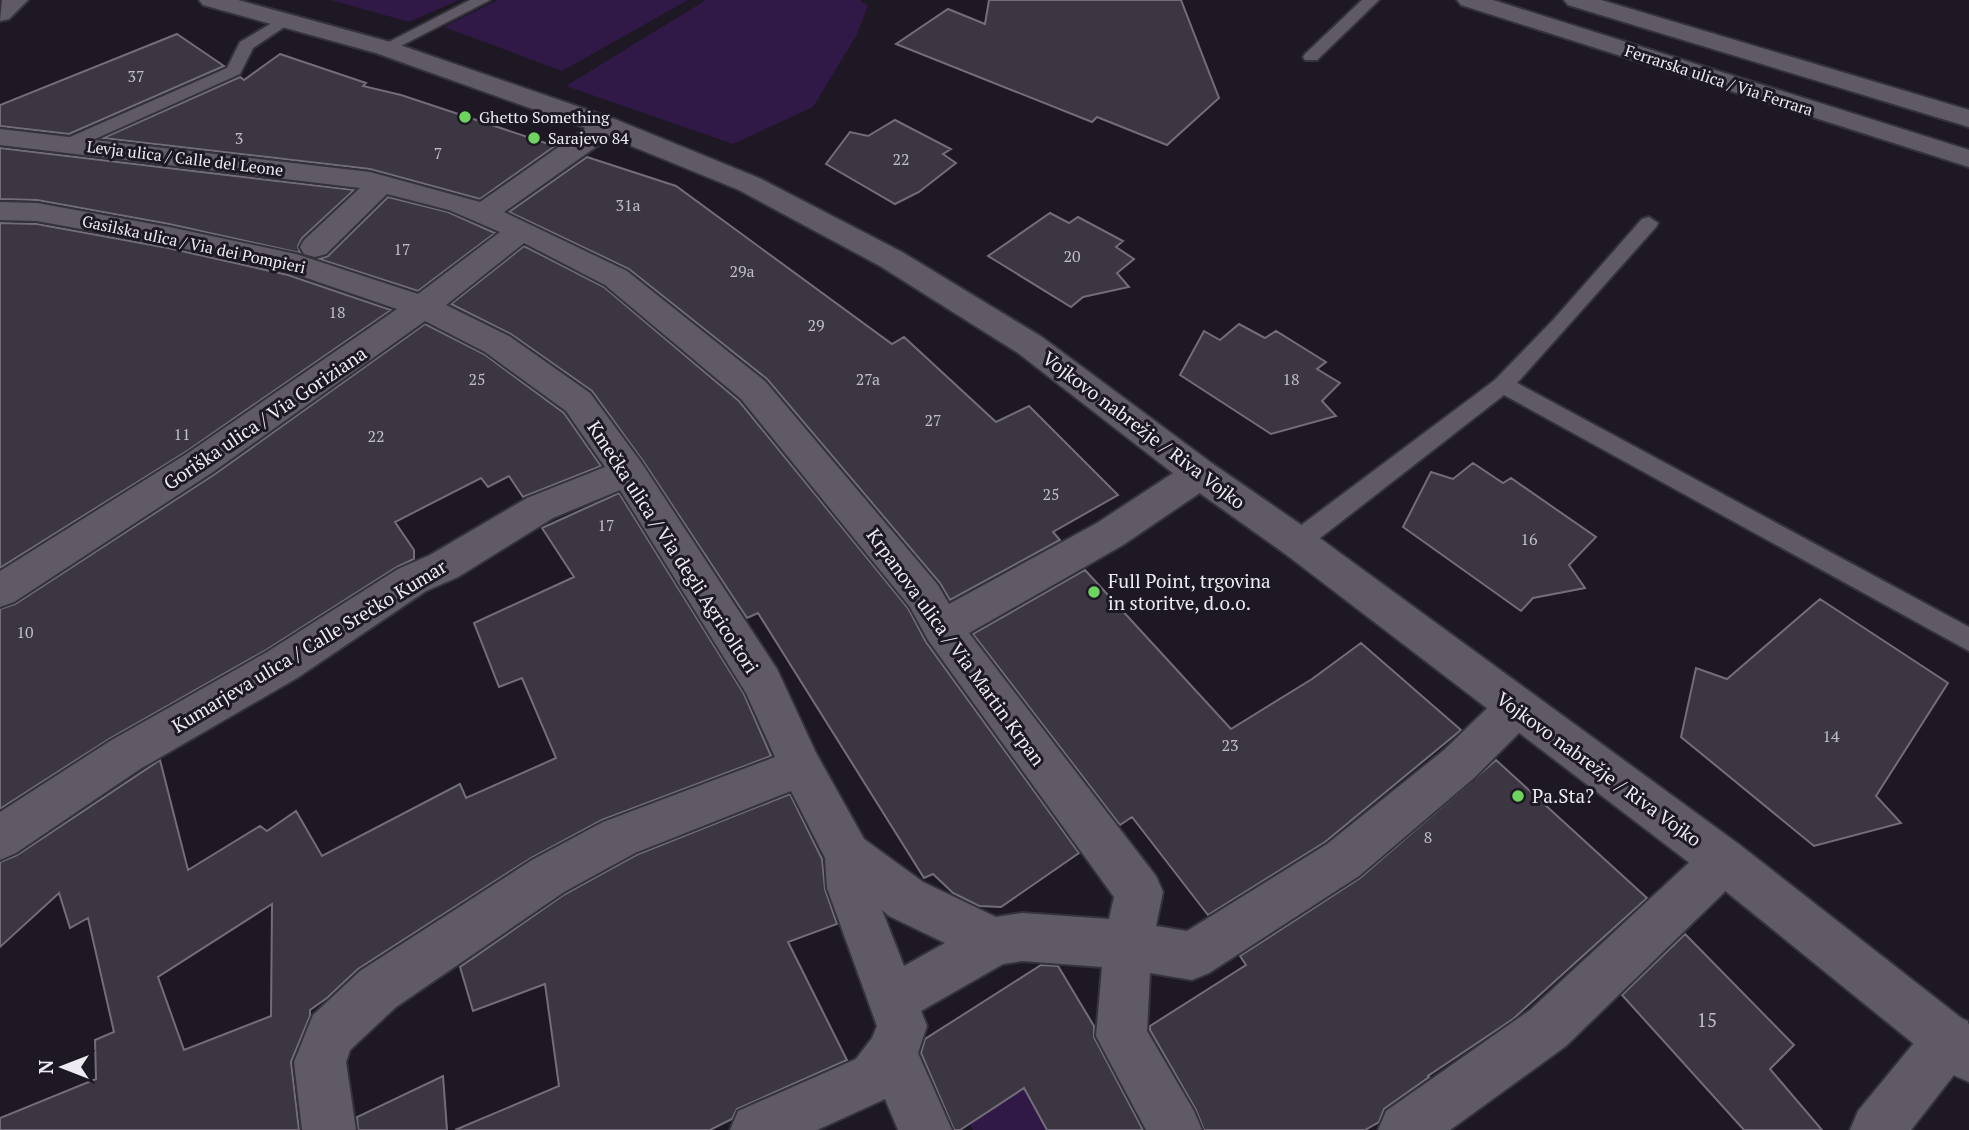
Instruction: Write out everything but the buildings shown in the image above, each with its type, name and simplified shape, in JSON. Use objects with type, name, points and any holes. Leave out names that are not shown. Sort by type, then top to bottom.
[{"type":"street","points":[[0,14],[16,0]]},
{"type":"street","name":"Vojkovo nabrežje / Riva Vojko","points":[[211,0],[385,48],[607,126],[749,184],[891,258],[1030,345],[1200,474],[1297,542],[1724,861],[1959,1047]]},
{"type":"street","name":"Ferrarska ulica / Via Ferrara","points":[[1469,0],[1969,159]]},
{"type":"street","name":"Ferrarska ulica / Via Ferrara","points":[[1576,0],[1969,119]]},
{"type":"street","points":[[482,214],[607,126]]},
{"type":"street","name":"Levja ulica / Calle del Leone","points":[[0,137],[376,182],[459,204],[482,214]]},
{"type":"street","points":[[315,247],[376,182]]},
{"type":"street","name":"Gasilska ulica / Via dei Pompieri","points":[[0,211],[37,212],[169,236],[296,264],[424,307]]},
{"type":"street","name":"Krpanova ulica / Via Martin Krpan","points":[[482,214],[616,278],[753,390],[924,596],[942,628],[1139,892],[1128,945],[1121,1036],[1175,1130]]},
{"type":"street","name":"Goriška ulica / Via Goriziana","points":[[0,591],[126,513],[354,358],[520,231]]},
{"type":"street","name":"Kmečka ulica / Via degli Agricoltori","points":[[424,307],[497,344],[578,402],[628,472],[762,682],[848,855],[850,888],[902,1026],[892,1054]]},
{"type":"street","name":"Kumarjeva ulica / Calle Srečko Kumar","points":[[0,838],[125,755],[282,665],[412,580],[444,566],[540,508],[628,472]]},
{"type":"street","points":[[942,628],[1110,534],[1200,474]]},
{"type":"street","name":"Kmečka ulica / Via degli Agricoltori","points":[[891,1001],[996,941],[1022,937],[1128,945],[1192,956],[1343,860],[1459,764],[1516,708]]},
{"type":"street","points":[[329,1130],[320,1062],[331,1033],[377,989],[548,876],[619,837],[802,767]]},
{"type":"street","name":"Kmečka ulica / Via degli Agricoltori","points":[[848,855],[906,899],[996,941]]},
{"type":"street","points":[[1405,1130],[1548,1028],[1724,861]]},
{"type":"street","points":[[1877,1130],[1959,1047]]},
{"type":"street","points":[[757,1130],[874,1077],[892,1054],[925,1130]]},
{"type":"lane","points":[[385,48],[482,0]]},
{"type":"lane","points":[[1311,57],[1371,0]]},
{"type":"lane","points":[[69,144],[234,71],[246,45],[287,19]]},
{"type":"lane","points":[[1297,542],[1503,385],[1561,324],[1649,223]]},
{"type":"lane","points":[[1503,385],[1969,640]]},
{"type":"shaded area","points":[[331,0],[459,0],[409,22]]},
{"type":"shaded area","points":[[498,0],[688,0],[562,71],[444,27]]},
{"type":"shaded area","points":[[706,0],[860,0],[868,6],[856,36],[813,107],[733,144],[566,86]]},
{"type":"shaded area","points":[[1024,1088],[1047,1130],[973,1130],[970,1124]]},
{"type":"place","name":"Ghetto Something","points":[[465,117]]},
{"type":"place","name":"Sarajevo 84","points":[[534,138]]},
{"type":"place","name":"Full Point, trgovina in storitve, d.o.o.","points":[[1094,592]]},
{"type":"place","name":"Pa.Sta?","points":[[1518,796]]}]
